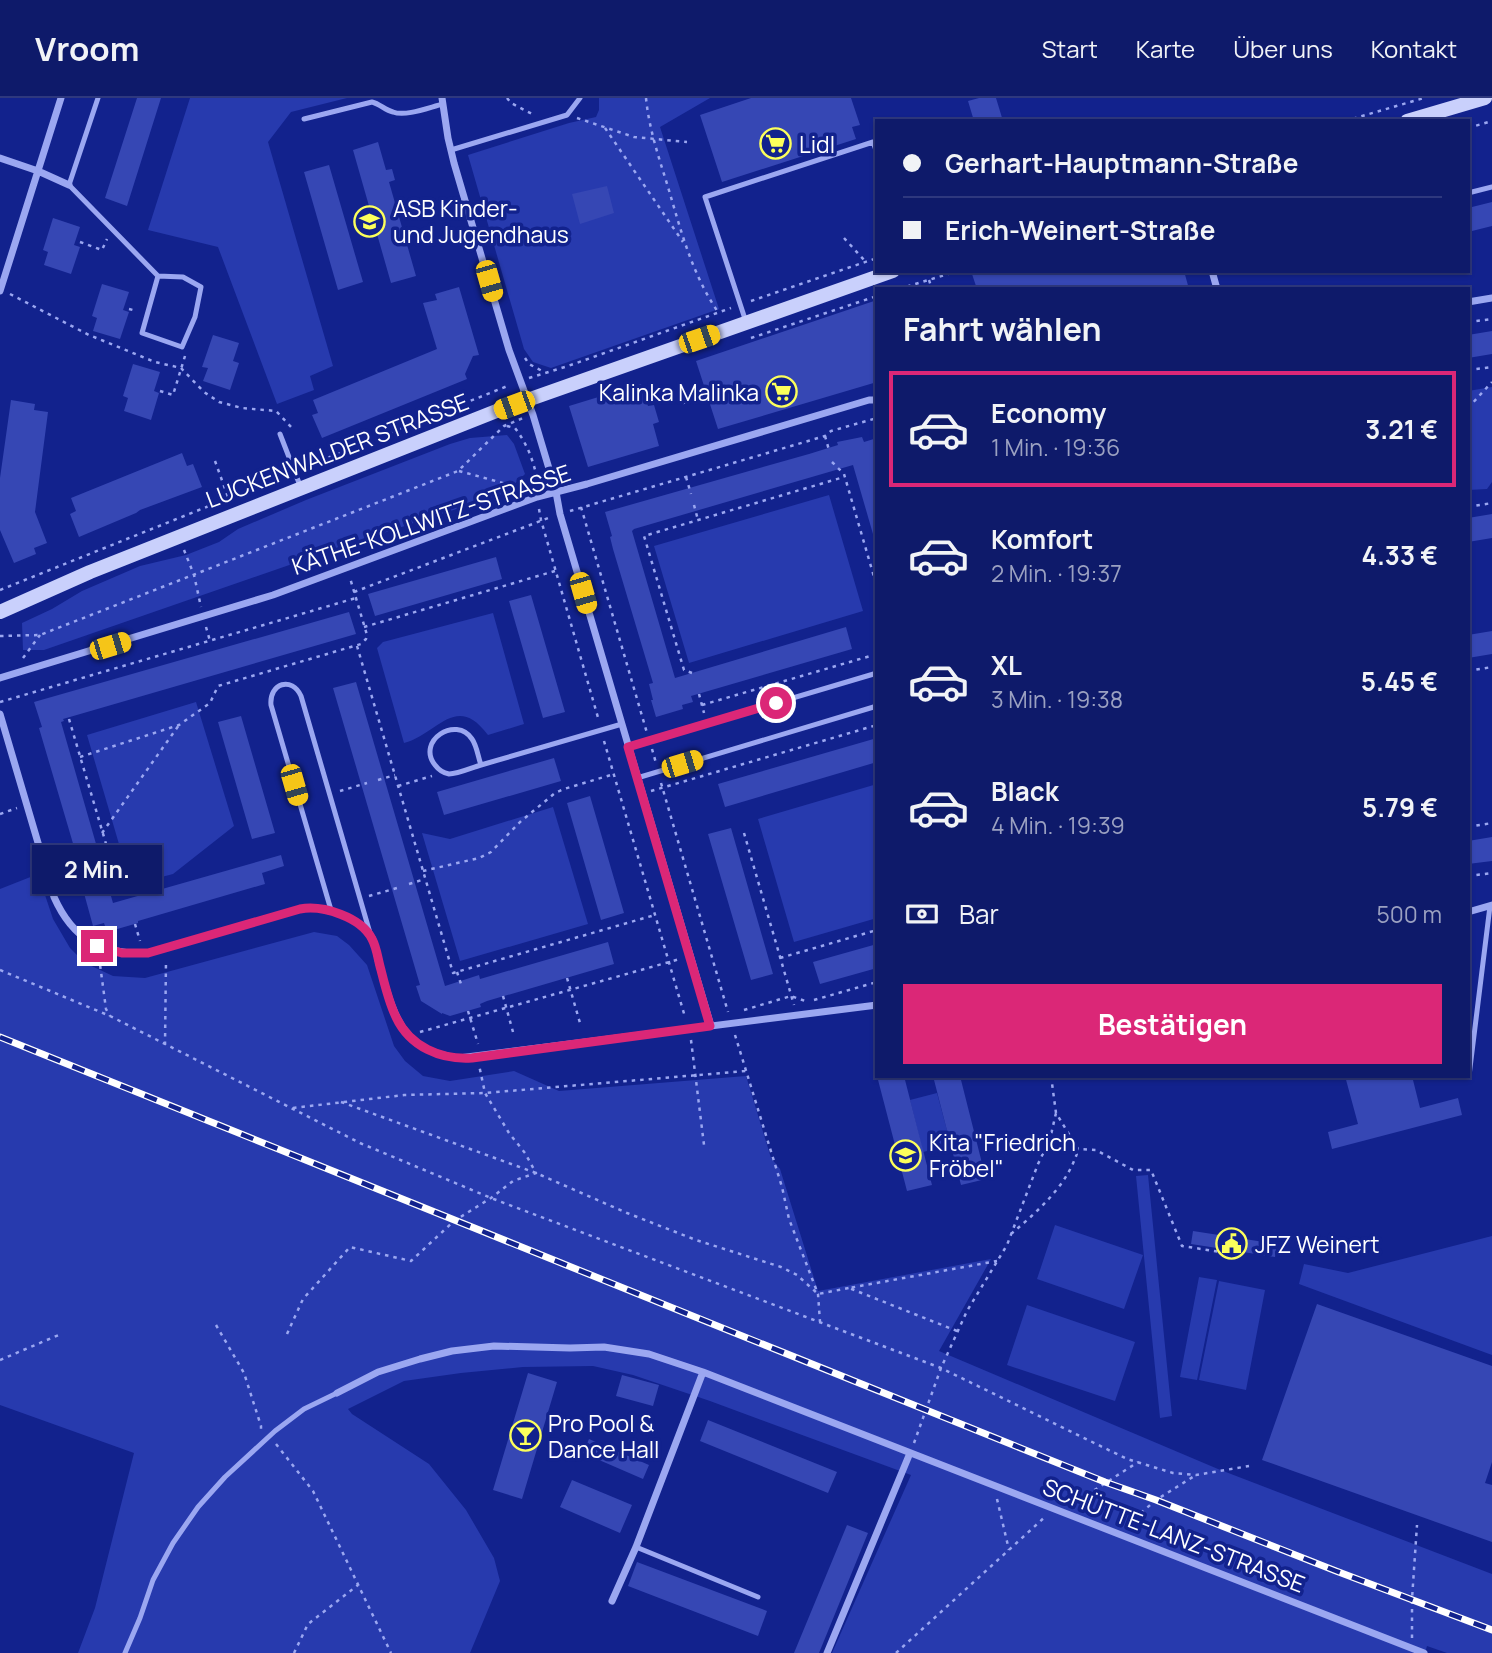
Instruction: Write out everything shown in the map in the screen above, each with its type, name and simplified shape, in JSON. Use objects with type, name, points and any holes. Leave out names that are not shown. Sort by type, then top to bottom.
[{"type":"main road","points":[[1413,119],[1485,98]]},
{"type":"main road","name":"LUCKENWALDER STRASSE","points":[[0,612],[90,572],[499,410],[886,274]]},
{"type":"street","points":[[0,290],[61,98]]},
{"type":"street","points":[[442,101],[451,150],[509,350],[522,381],[556,492],[560,514],[710,1026]]},
{"type":"street","points":[[0,158],[69,185]]},
{"type":"street","points":[[1470,302],[1492,298]]},
{"type":"street","name":"KÄTHE-KOLLWITZ-STRASSE","points":[[0,678],[273,595],[537,497],[875,400]]},
{"type":"street","points":[[0,714],[58,907],[78,934],[97,946],[135,954],[148,953],[300,909],[331,911],[350,919],[372,938],[396,1018],[411,1038],[433,1053],[459,1058],[875,1005]]},
{"type":"street","points":[[1470,911],[1491,906]]},
{"type":"street","name":"SCHÜTTE-LANZ-STRASSE","points":[[337,1393],[378,1372],[452,1351],[494,1346],[604,1346],[649,1354],[704,1372],[1424,1653]]},
{"type":"street","points":[[612,1601],[636,1547],[704,1372]]},
{"type":"street","points":[[827,1653],[911,1453]]},
{"type":"lane","points":[[97,98],[69,185],[158,276],[183,277],[201,287],[195,317],[183,347],[142,333],[158,276]]},
{"type":"lane","points":[[451,150],[567,116],[580,98]]},
{"type":"lane","points":[[304,119],[372,102],[393,113],[403,114],[442,101]]},
{"type":"lane","points":[[746,323],[705,197],[873,142],[875,148]]},
{"type":"lane","points":[[1470,192],[1492,187]]},
{"type":"lane","points":[[280,434],[301,488]]},
{"type":"lane","points":[[628,747],[875,674]]},
{"type":"lane","points":[[331,911],[271,705],[272,693],[282,685],[288,684],[299,690],[372,938]]},
{"type":"lane","points":[[637,778],[875,707]]},
{"type":"lane","points":[[481,765],[472,738],[466,733],[450,729],[442,732],[431,744],[430,752],[436,766],[444,773],[450,774],[481,765],[601,730],[622,724]]},
{"type":"lane","points":[[1470,1068],[1491,906]]},
{"type":"lane","name":"SCHÜTTE-LANZ-STRASSE","points":[[125,1653],[153,1580],[173,1543],[207,1497],[225,1476],[269,1436],[304,1409],[337,1393]]},
{"type":"lane","points":[[636,1547],[758,1597]]},
{"type":"path","points":[[507,98],[511,103],[546,122]]},
{"type":"path","points":[[646,98],[653,139],[685,245],[698,280],[718,312]]},
{"type":"path","points":[[1352,119],[1424,98]]},
{"type":"path","points":[[567,116],[634,137],[687,142]]},
{"type":"path","points":[[1470,127],[1492,121]]},
{"type":"path","points":[[606,128],[685,245]]},
{"type":"path","points":[[80,242],[102,250],[113,230]]},
{"type":"path","points":[[844,238],[866,262],[875,267]]},
{"type":"path","points":[[0,590],[544,372],[875,259]]},
{"type":"path","points":[[906,287],[952,273]]},
{"type":"path","points":[[929,280],[931,287]]},
{"type":"path","points":[[0,290],[89,335],[155,362],[181,368],[219,402],[242,408],[276,411],[293,429]]},
{"type":"path","points":[[1470,322],[1492,318]]},
{"type":"path","points":[[160,391],[173,395],[186,353],[183,347]]},
{"type":"path","points":[[522,354],[529,363],[544,372]]},
{"type":"path","points":[[1470,370],[1492,367]]},
{"type":"path","points":[[1470,406],[1492,382]]},
{"type":"path","points":[[493,392],[504,426]]},
{"type":"path","points":[[683,402],[711,394]]},
{"type":"path","points":[[0,636],[40,635],[458,471],[504,426],[533,415]]},
{"type":"path","points":[[354,592],[541,520],[825,436],[831,431],[875,419]]},
{"type":"path","points":[[458,471],[514,486],[538,484],[536,468],[523,439],[515,428],[504,426]]},
{"type":"path","points":[[825,436],[829,450]]},
{"type":"path","points":[[215,461],[228,498]]},
{"type":"path","points":[[832,462],[845,477],[875,580]]},
{"type":"path","points":[[686,477],[691,494]]},
{"type":"path","points":[[692,673],[684,670],[644,536],[845,477]]},
{"type":"path","points":[[537,497],[555,571],[688,1029],[704,1145]]},
{"type":"path","points":[[1470,507],[1492,503]]},
{"type":"path","points":[[694,505],[698,520]]},
{"type":"path","points":[[581,507],[731,1024],[782,1187],[789,1219],[818,1294],[820,1322]]},
{"type":"path","points":[[179,536],[194,575],[210,641]]},
{"type":"path","points":[[103,833],[179,726],[210,703],[218,686],[357,646],[366,639],[347,568]]},
{"type":"path","points":[[364,627],[555,571]]},
{"type":"path","points":[[0,702],[356,598]]},
{"type":"path","points":[[16,674],[17,666],[40,635]]},
{"type":"path","points":[[357,646],[453,973],[655,915]]},
{"type":"path","points":[[702,705],[875,655]]},
{"type":"path","points":[[1470,671],[1492,667]]},
{"type":"path","points":[[698,694],[704,714]]},
{"type":"path","points":[[69,719],[120,891],[125,890],[128,900]]},
{"type":"path","points":[[80,757],[179,726]]},
{"type":"path","points":[[642,794],[875,726]]},
{"type":"path","points":[[398,786],[444,773]]},
{"type":"path","points":[[423,871],[479,858],[491,852],[520,822],[555,793],[614,774]]},
{"type":"path","points":[[378,780],[395,775]]},
{"type":"path","points":[[339,791],[367,783]]},
{"type":"path","points":[[0,814],[27,804]]},
{"type":"path","points":[[1470,827],[1492,823]]},
{"type":"path","points":[[744,833],[797,1016]]},
{"type":"path","points":[[1470,876],[1492,873]]},
{"type":"path","points":[[408,884],[425,879]]},
{"type":"path","points":[[369,895],[397,888]]},
{"type":"path","points":[[135,924],[141,945]]},
{"type":"path","points":[[780,958],[875,931]]},
{"type":"path","points":[[97,946],[106,1009],[110,1016]]},
{"type":"path","points":[[165,1045],[166,948]]},
{"type":"path","points":[[419,1032],[690,956]]},
{"type":"path","points":[[0,970],[110,1016],[360,1143],[491,1198],[941,1368],[1127,1459],[1173,1473],[1196,1475],[1249,1466]]},
{"type":"path","points":[[457,972],[461,984]]},
{"type":"path","points":[[567,978],[580,1023]]},
{"type":"path","points":[[729,1014],[791,996],[808,1002],[875,983]]},
{"type":"path","points":[[503,996],[513,1032]]},
{"type":"path","points":[[468,1011],[479,1047],[478,1057],[485,1093],[536,1172]]},
{"type":"path","points":[[291,1108],[404,1095],[485,1093],[747,1071]]},
{"type":"path","points":[[911,1453],[941,1368],[967,1311],[1007,1245],[1050,1139],[1056,1113],[1051,1078]]},
{"type":"path","points":[[341,1102],[536,1172],[627,1213],[696,1240],[781,1267],[797,1275],[818,1294]]},
{"type":"path","points":[[1009,1237],[1039,1210],[1074,1164],[1078,1149],[1056,1113]]},
{"type":"path","points":[[1078,1149],[1096,1150],[1133,1170],[1151,1170],[1182,1245],[1227,1253]]},
{"type":"path","points":[[287,1335],[303,1300],[350,1247],[411,1261],[454,1221],[513,1181],[536,1172]]},
{"type":"path","points":[[818,1294],[997,1261]]},
{"type":"path","points":[[849,1288],[958,1332]]},
{"type":"path","points":[[216,1325],[244,1373],[261,1426],[261,1444]]},
{"type":"path","points":[[0,1360],[61,1334]]},
{"type":"path","points":[[269,1436],[313,1491],[391,1653]]},
{"type":"path","points":[[896,1653],[1057,1510],[1138,1462]]},
{"type":"path","points":[[1116,1533],[1156,1500],[1196,1475]]},
{"type":"path","points":[[994,1486],[1009,1550]]},
{"type":"path","points":[[1412,1648],[1417,1525]]},
{"type":"path","points":[[294,1653],[308,1624],[358,1586]]},
{"type":"shaded area","points":[[190,98],[347,98],[291,112],[268,142],[333,366],[310,376],[314,390],[277,404],[218,247],[148,230]]},
{"type":"shaded area","points":[[599,98],[710,98],[660,127],[719,309],[551,368],[533,362],[524,349],[468,155],[596,117]]},
{"type":"shaded area","points":[[1492,387],[1492,482],[1487,489],[1470,490],[1470,391]]},
{"type":"shaded area","points":[[507,435],[514,444],[525,474],[505,493],[44,650],[23,650],[22,623],[82,591],[140,566],[186,555],[219,542],[238,529],[306,500],[450,444],[470,438]]},
{"type":"shaded area","points":[[829,495],[863,611],[689,663],[654,546]]},
{"type":"shaded area","points":[[493,613],[524,724],[488,735],[477,723],[466,717],[456,716],[404,743],[377,648],[383,642]]},
{"type":"shaded area","points":[[196,702],[234,826],[173,874],[131,885],[87,735]]},
{"type":"shaded area","points":[[875,785],[875,919],[794,942],[758,819]]},
{"type":"shaded area","points":[[553,807],[588,924],[460,961],[422,833],[450,839]]},
{"type":"shaded area","points":[[33,876],[40,880],[53,919],[70,948],[85,963],[113,976],[145,978],[314,932],[337,936],[367,965],[394,1046],[405,1061],[423,1076],[450,1081],[514,1071],[559,1091],[746,1076],[771,1158],[780,1169],[818,1291],[991,1259],[939,1351],[1218,1469],[1492,1574],[1492,1653],[1447,1653],[1427,1646],[1425,1653],[832,1653],[911,1475],[710,1401],[633,1375],[593,1366],[523,1367],[404,1381],[348,1409],[429,1464],[466,1510],[494,1558],[500,1581],[470,1653],[78,1653],[95,1608],[134,1453],[0,1405],[0,889]]},
{"type":"shaded area","points":[[937,1093],[951,1145],[923,1152],[910,1100]]},
{"type":"shaded area","points":[[1148,1175],[1172,1416],[1160,1418],[1136,1176]]},
{"type":"shaded area","points":[[1055,1225],[1143,1255],[1124,1309],[1037,1279]]},
{"type":"shaded area","points":[[1492,1236],[1492,1355],[1299,1284],[1304,1264],[1348,1273]]},
{"type":"shaded area","points":[[1199,1277],[1217,1280],[1197,1380],[1180,1377]]},
{"type":"shaded area","points":[[1219,1281],[1265,1290],[1246,1390],[1199,1380]]},
{"type":"shaded area","points":[[1027,1305],[1135,1342],[1115,1401],[1007,1365]]},
{"type":"building","points":[[137,98],[161,98],[127,206],[105,198]]},
{"type":"building","name":"Lidl","points":[[751,98],[851,98],[860,125],[852,127],[856,139],[722,182],[700,115]]},
{"type":"building","points":[[996,98],[1002,119],[973,119],[968,101]]},
{"type":"building","points":[[378,142],[386,170],[392,169],[395,180],[389,182],[416,276],[391,283],[353,150]]},
{"type":"building","points":[[329,165],[363,282],[338,290],[304,172]]},
{"type":"building","points":[[607,186],[614,213],[580,224],[572,194]]},
{"type":"building","points":[[1492,202],[1492,226],[1470,232],[1470,208]]},
{"type":"building","points":[[53,218],[80,227],[74,245],[80,247],[71,274],[44,265],[48,252],[43,250]]},
{"type":"building","points":[[972,273],[1185,273],[1188,287],[976,287]]},
{"type":"building","points":[[102,284],[129,292],[123,310],[129,312],[120,339],[93,331],[97,318],[92,316]]},
{"type":"building","points":[[459,287],[479,355],[473,356],[465,374],[467,379],[322,438],[312,415],[318,413],[313,400],[437,349],[423,303],[437,300],[435,294]]},
{"type":"building","points":[[875,301],[875,383],[718,429],[696,361]]},
{"type":"building","points":[[1492,331],[1492,354],[1470,358],[1470,335]]},
{"type":"building","points":[[213,335],[239,343],[233,361],[239,363],[230,390],[203,381],[208,368],[202,367]]},
{"type":"building","points":[[133,364],[160,372],[154,391],[159,393],[151,420],[124,411],[128,398],[123,396]]},
{"type":"building","points":[[641,384],[648,406],[654,405],[659,422],[653,424],[659,446],[588,467],[569,406]]},
{"type":"building","points":[[11,400],[35,404],[34,410],[48,412],[35,512],[47,543],[34,548],[36,554],[14,563],[0,530],[0,478]]},
{"type":"building","points":[[862,437],[864,442],[875,439],[875,534],[853,465],[632,531],[675,678],[846,627],[852,649],[691,696],[693,702],[682,705],[683,709],[656,717],[649,684],[653,683],[613,549],[605,512],[809,454],[838,445],[837,442]]},
{"type":"building","points":[[182,453],[187,466],[193,464],[202,487],[79,537],[70,514],[76,511],[71,498]]},
{"type":"building","points":[[1492,514],[1492,538],[1470,542],[1470,518]]},
{"type":"building","points":[[496,557],[502,579],[375,616],[368,594]]},
{"type":"building","points":[[531,595],[565,712],[543,718],[509,601]]},
{"type":"building","points":[[349,612],[356,634],[63,719],[61,722],[113,903],[281,855],[284,866],[262,873],[265,884],[107,932],[104,923],[93,926],[79,875],[82,874],[39,728],[42,727],[34,702]]},
{"type":"building","points":[[1492,631],[1492,654],[1470,658],[1470,635]]},
{"type":"building","points":[[356,682],[445,986],[479,975],[480,979],[608,942],[614,964],[487,1001],[480,1004],[481,1007],[450,1016],[421,1001],[416,986],[420,985],[333,688]]},
{"type":"building","points":[[241,716],[275,833],[252,839],[218,722]]},
{"type":"building","points":[[875,739],[875,763],[725,807],[718,784]]},
{"type":"building","points":[[554,758],[561,781],[444,815],[437,792]]},
{"type":"building","points":[[590,796],[624,913],[601,920],[567,803]]},
{"type":"building","points":[[731,828],[773,974],[751,980],[708,834]]},
{"type":"building","points":[[1492,837],[1492,861],[1470,864],[1470,841]]},
{"type":"building","points":[[875,945],[875,969],[820,984],[813,962]]},
{"type":"building","points":[[878,1078],[905,1078],[932,1185],[907,1191]]},
{"type":"building","points":[[934,1078],[961,1078],[986,1179],[961,1185]]},
{"type":"building","points":[[1346,1078],[1412,1078],[1420,1108],[1458,1098],[1462,1115],[1332,1149],[1328,1132],[1358,1124]]},
{"type":"building","points":[[1193,1231],[1277,1244],[1275,1257],[1191,1244]]},
{"type":"building","points":[[1317,1304],[1492,1366],[1492,1462],[1485,1483],[1492,1485],[1492,1542],[1262,1460]]},
{"type":"building","name":"Pro Pool & Dance Hall","points":[[528,1373],[557,1382],[522,1499],[493,1490]]},
{"type":"building","points":[[622,1375],[659,1385],[653,1406],[616,1396]]},
{"type":"building","points":[[708,1420],[837,1472],[828,1493],[700,1441]]},
{"type":"building","points":[[589,1439],[649,1465],[643,1479],[583,1453]]},
{"type":"building","points":[[572,1480],[632,1505],[620,1533],[560,1507]]},
{"type":"building","points":[[847,1525],[868,1533],[819,1653],[794,1653]]},
{"type":"building","points":[[637,1562],[767,1611],[758,1636],[628,1586]]},
{"type":"railway","points":[[0,1037],[1105,1482],[1492,1630]]},
{"type":"place","name":"Lidl","points":[[776,144]]},
{"type":"place","name":"ASB Kinder- und Jugendhaus","points":[[370,221]]},
{"type":"place","name":"Kalinka Malinka","points":[[782,392]]},
{"type":"place","name":"Kita \"Friedrich Fröbel\"","points":[[906,1155]]},
{"type":"place","name":"JFZ Weinert","points":[[1232,1244]]},
{"type":"place","name":"Pro Pool & Dance Hall","points":[[525,1436]]},
{"type":"route","points":[[97,946],[122,953],[148,953],[300,909],[323,908],[350,919],[372,938],[396,1018],[411,1038],[433,1053],[446,1057],[472,1058],[710,1026],[628,747],[776,703]]}]
